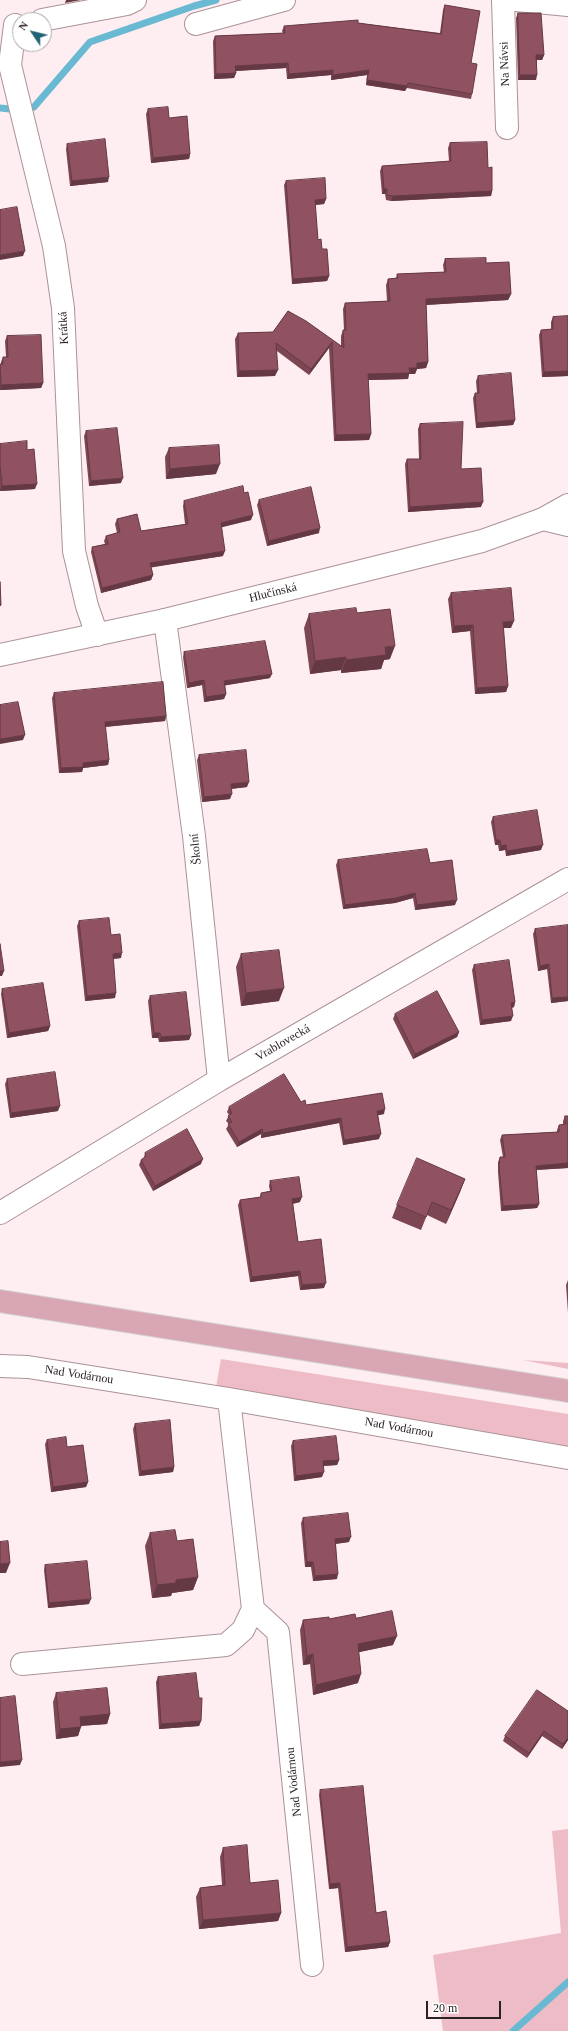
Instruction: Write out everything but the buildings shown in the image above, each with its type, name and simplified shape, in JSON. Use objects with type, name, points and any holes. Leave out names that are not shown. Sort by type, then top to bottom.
[{"type":"main road","points":[[0,1301],[568,1391]]},
{"type":"street","points":[[52,13],[127,4],[135,0]]},
{"type":"street","points":[[196,24],[284,0]]},
{"type":"street","name":"Na Návsi","points":[[503,0],[507,128]]},
{"type":"street","points":[[516,0],[568,5]]},
{"type":"street","name":"Krátká","points":[[12,23],[10,65],[54,246],[63,308],[74,551],[87,606],[97,634]]},
{"type":"street","name":"Hlučínská","points":[[0,655],[165,620],[482,541],[544,519],[568,505]]},
{"type":"street","points":[[544,519],[568,525]]},
{"type":"street","name":"Školní","points":[[165,620],[194,836],[219,1080]]},
{"type":"street","name":"Vrablovecká","points":[[0,1213],[219,1080],[568,879]]},
{"type":"street","name":"Nad Vodárnou","points":[[0,1366],[28,1367],[229,1399],[568,1458]]},
{"type":"street","points":[[22,1664],[226,1645],[243,1630],[253,1609],[229,1399]]},
{"type":"street","name":"Nad Vodárnou","points":[[253,1609],[278,1632],[312,1965]]},
{"type":"shaded area","points":[[221,1359],[568,1414],[568,1447],[216,1387]]},
{"type":"shaded area","points":[[523,1360],[568,1363],[568,1369]]},
{"type":"shaded area","points":[[568,1829],[568,2031],[443,2031],[433,1955],[561,1933],[552,1831]]},
{"type":"waterway","points":[[34,107],[90,42],[194,6],[216,0]]},
{"type":"waterway","points":[[0,108],[10,109]]},
{"type":"waterway","points":[[513,2031],[568,1982]]}]
